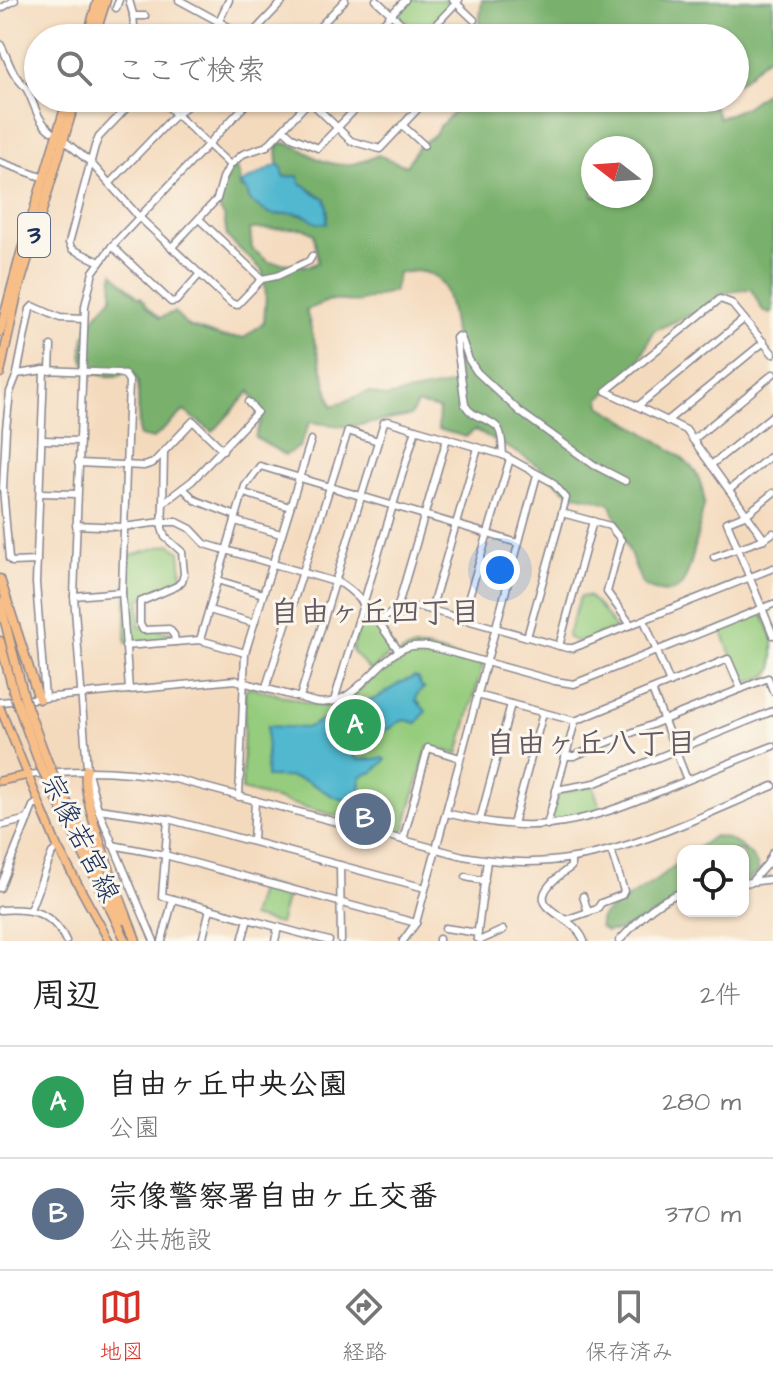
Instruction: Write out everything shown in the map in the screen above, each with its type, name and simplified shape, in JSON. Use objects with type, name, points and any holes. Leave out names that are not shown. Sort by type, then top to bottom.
[{"type":"highway","points":[[91,24],[98,0]]},
{"type":"highway","points":[[98,24],[106,0]]},
{"type":"highway","name":"3","points":[[0,332],[16,268],[64,112]]},
{"type":"highway","name":"3","points":[[0,373],[17,294],[72,112]]},
{"type":"highway","points":[[0,579],[42,698]]},
{"type":"highway","points":[[0,602],[20,697]]},
{"type":"highway","points":[[0,641],[44,764],[126,941]]},
{"type":"highway","points":[[87,769],[84,776],[95,828],[135,941]]},
{"type":"highway","points":[[52,781],[135,941]]},
{"type":"main road","points":[[0,708],[29,775]]},
{"type":"main road","name":"宗像若宮線","points":[[0,781],[29,775],[58,848],[109,941]]},
{"type":"street","points":[[0,9],[15,0]]},
{"type":"street","points":[[116,8],[119,0]]},
{"type":"street","points":[[129,0],[134,24]]},
{"type":"street","points":[[179,0],[218,23],[229,0]]},
{"type":"street","points":[[260,24],[284,0]]},
{"type":"street","points":[[322,24],[345,0]]},
{"type":"street","points":[[376,0],[403,24]]},
{"type":"street","points":[[382,24],[405,0]]},
{"type":"street","points":[[435,24],[456,1],[474,20]]},
{"type":"street","points":[[133,16],[145,16]]},
{"type":"street","points":[[0,44],[24,86]]},
{"type":"street","points":[[36,112],[51,131]]},
{"type":"street","points":[[100,262],[72,249],[69,243],[99,137],[123,112]]},
{"type":"street","points":[[110,183],[179,112]]},
{"type":"street","points":[[154,941],[112,845],[87,769],[74,596],[84,319],[90,280],[100,262],[239,112]]},
{"type":"street","points":[[171,248],[217,199],[230,165],[243,154],[267,146],[298,112]]},
{"type":"street","points":[[322,112],[351,141],[380,149],[415,112]]},
{"type":"street","points":[[283,129],[292,137],[318,148],[353,112]]},
{"type":"street","points":[[176,114],[230,165]]},
{"type":"street","points":[[402,125],[424,145]]},
{"type":"street","points":[[67,143],[90,162],[139,217],[231,303],[237,305],[262,279],[277,276],[309,261],[312,256]]},
{"type":"street","points":[[0,162],[44,178]]},
{"type":"street","points":[[199,219],[262,279]]},
{"type":"street","points":[[112,246],[171,302],[176,301],[199,275]]},
{"type":"street","points":[[764,539],[686,430],[606,391],[720,299],[731,303],[773,354]]},
{"type":"street","points":[[37,561],[12,562],[9,559],[3,488],[10,392],[33,306],[60,318],[84,319]]},
{"type":"street","points":[[638,406],[744,319]]},
{"type":"street","points":[[462,620],[506,457],[497,426],[469,412],[465,405],[458,336],[477,372],[520,412],[594,465],[625,481]]},
{"type":"street","points":[[667,421],[764,342]]},
{"type":"street","points":[[42,698],[37,561],[42,440],[51,346]]},
{"type":"street","points":[[17,374],[47,370],[82,371],[118,373],[128,378],[122,592],[129,690]]},
{"type":"street","points":[[693,440],[773,374]]},
{"type":"street","points":[[163,503],[192,481],[257,412],[248,402]]},
{"type":"street","points":[[711,465],[773,415]]},
{"type":"street","points":[[78,463],[144,466],[153,463],[193,421],[223,450]]},
{"type":"street","points":[[300,697],[384,422],[506,457],[552,482],[566,498],[527,637]]},
{"type":"street","points":[[334,701],[416,429]]},
{"type":"street","points":[[266,687],[348,431],[378,441]]},
{"type":"street","points":[[397,609],[447,438]]},
{"type":"street","points":[[42,440],[79,441]]},
{"type":"street","points":[[239,797],[245,653],[311,440]]},
{"type":"street","points":[[431,610],[478,448]]},
{"type":"street","points":[[164,452],[162,528],[167,540],[182,552],[183,578],[177,586],[140,602],[140,624],[143,630],[169,629],[175,642]]},
{"type":"street","points":[[729,490],[773,454]]},
{"type":"street","points":[[200,640],[245,486],[260,466],[518,543]]},
{"type":"street","points":[[403,941],[416,923],[537,475]]},
{"type":"street","points":[[183,488],[195,500],[281,534]]},
{"type":"street","points":[[40,493],[77,494]]},
{"type":"street","points":[[244,493],[290,507]]},
{"type":"street","points":[[773,493],[747,514],[727,522],[773,635]]},
{"type":"street","points":[[562,513],[610,526],[621,540],[607,592],[631,625]]},
{"type":"street","points":[[559,646],[593,521]]},
{"type":"street","points":[[76,525],[123,527],[162,522],[183,524],[205,544],[335,582],[352,591],[399,651]]},
{"type":"street","points":[[714,557],[773,533]]},
{"type":"street","points":[[378,622],[397,609],[413,607],[573,648],[773,568]]},
{"type":"street","points":[[217,580],[263,594]]},
{"type":"street","points":[[74,596],[122,592]]},
{"type":"street","points":[[0,702],[235,680],[321,703],[351,694],[399,651],[416,645],[574,684],[773,604]]},
{"type":"street","points":[[209,610],[254,623]]},
{"type":"street","points":[[644,620],[670,683]]},
{"type":"street","points":[[125,646],[200,640],[245,653]]},
{"type":"street","points":[[477,695],[575,721],[728,659],[741,689]]},
{"type":"street","points":[[565,756],[574,756],[768,678],[773,691]]},
{"type":"street","points":[[652,690],[687,780]]},
{"type":"street","points":[[480,820],[511,704]]},
{"type":"street","points":[[556,790],[595,783],[773,711]]},
{"type":"street","points":[[513,824],[543,713]]},
{"type":"street","points":[[547,825],[575,721]]},
{"type":"street","points":[[446,813],[513,824],[547,825],[601,814],[773,746]]},
{"type":"street","points":[[403,840],[428,748],[460,758]]},
{"type":"street","points":[[29,775],[87,769],[151,775],[436,849],[487,860],[526,862],[571,859],[611,850],[773,786]]},
{"type":"street","points":[[253,841],[255,800]]},
{"type":"street","points":[[0,888],[33,806],[39,802]]},
{"type":"street","points":[[98,809],[168,819],[425,888]]},
{"type":"street","points":[[0,826],[28,819]]},
{"type":"street","points":[[168,819],[162,896],[308,938],[329,941]]},
{"type":"street","points":[[112,845],[165,855],[416,923]]},
{"type":"street","points":[[30,910],[52,853],[58,848]]},
{"type":"street","points":[[565,920],[597,909],[601,903],[622,895],[624,891],[611,850]]},
{"type":"street","points":[[749,881],[770,865],[773,852]]},
{"type":"street","points":[[571,859],[571,867],[544,892],[546,905],[581,932],[584,941]]},
{"type":"street","points":[[487,860],[477,938],[481,940],[503,930]]},
{"type":"street","points":[[340,865],[342,940],[352,941]]},
{"type":"street","points":[[466,877],[485,881]]},
{"type":"street","points":[[749,883],[773,879]]},
{"type":"street","points":[[619,941],[654,906],[677,894]]},
{"type":"street","points":[[583,896],[588,912]]},
{"type":"street","points":[[162,941],[173,899]]},
{"type":"street","points":[[202,941],[210,909]]},
{"type":"street","points":[[0,910],[30,910],[51,919],[66,941]]},
{"type":"street","points":[[242,941],[248,919]]},
{"type":"street","points":[[275,941],[278,927]]},
{"type":"street","points":[[445,928],[478,933]]},
{"type":"green space","points":[[408,0],[451,0],[452,4],[433,24],[408,24],[396,15]]},
{"type":"green space","points":[[482,0],[773,0],[773,54],[749,73],[749,24],[479,24]]},
{"type":"green space","points":[[773,87],[773,311],[771,314],[763,311],[751,289],[722,293],[700,311],[653,332],[631,375],[600,398],[601,406],[680,456],[699,480],[704,505],[695,546],[686,577],[679,588],[669,592],[657,591],[642,584],[611,505],[565,490],[533,462],[474,430],[466,437],[438,429],[439,409],[417,404],[410,416],[348,427],[310,422],[299,447],[285,455],[255,437],[262,417],[250,391],[213,432],[184,411],[153,439],[139,436],[138,382],[130,367],[120,376],[105,376],[87,367],[83,359],[82,349],[88,328],[112,297],[113,273],[160,318],[174,312],[188,326],[222,337],[244,338],[264,322],[266,295],[262,270],[227,237],[224,216],[217,205],[228,173],[235,167],[239,173],[240,187],[247,191],[250,201],[272,214],[288,212],[328,216],[322,196],[301,184],[297,176],[284,177],[278,164],[277,147],[282,143],[330,163],[351,164],[378,155],[406,166],[417,148],[435,134],[454,112],[716,112],[719,118],[734,112],[749,112],[749,104]],"holes":[[[303,228],[314,234],[318,262],[310,266],[269,262],[252,249],[250,229]],[[417,271],[430,274],[445,289],[448,300],[459,383],[385,397],[368,392],[332,406],[306,310],[330,300],[358,302],[394,291],[398,273]]]},
{"type":"green space","points":[[170,544],[180,552],[181,578],[169,588],[140,599],[139,627],[171,633],[172,640],[126,643],[126,556]]},
{"type":"green space","points":[[588,596],[616,629],[591,639],[573,640],[567,637],[580,597]]},
{"type":"green space","points":[[366,611],[394,648],[371,671],[352,651]]},
{"type":"green space","points":[[762,612],[773,638],[773,669],[767,676],[742,684],[721,629]]},
{"type":"green space","points":[[427,648],[483,664],[458,754],[428,746],[403,834],[242,790],[245,690],[250,687],[313,704],[337,703],[349,699],[402,652]]},
{"type":"green space","points":[[593,785],[601,812],[550,821],[558,794]]},
{"type":"green space","points":[[714,836],[738,845],[701,845]]},
{"type":"green space","points":[[749,854],[754,859],[759,872],[749,880]]},
{"type":"green space","points":[[677,864],[677,904],[619,931],[606,931],[600,927],[603,915]]},
{"type":"green space","points":[[261,883],[288,891],[279,924],[251,917]]},
{"type":"water","points":[[278,164],[284,177],[298,176],[301,184],[325,198],[327,224],[300,214],[272,214],[250,201],[247,191],[240,184]]},
{"type":"water","points":[[414,677],[424,688],[416,700],[426,711],[417,723],[399,722],[364,741],[355,750],[358,760],[386,760],[373,772],[361,776],[360,793],[355,799],[336,797],[301,779],[266,777],[267,726],[306,728],[377,698]]},
{"type":"place","name":"自由ヶ丘中央公園","points":[[355,725]]},
{"type":"place","name":"宗像警察署自由ヶ丘交番","points":[[365,819]]},
{"type":"district","name":"自由ヶ丘四丁目","points":[[375,613]]},
{"type":"district","name":"自由ヶ丘八丁目","points":[[591,744]]}]
